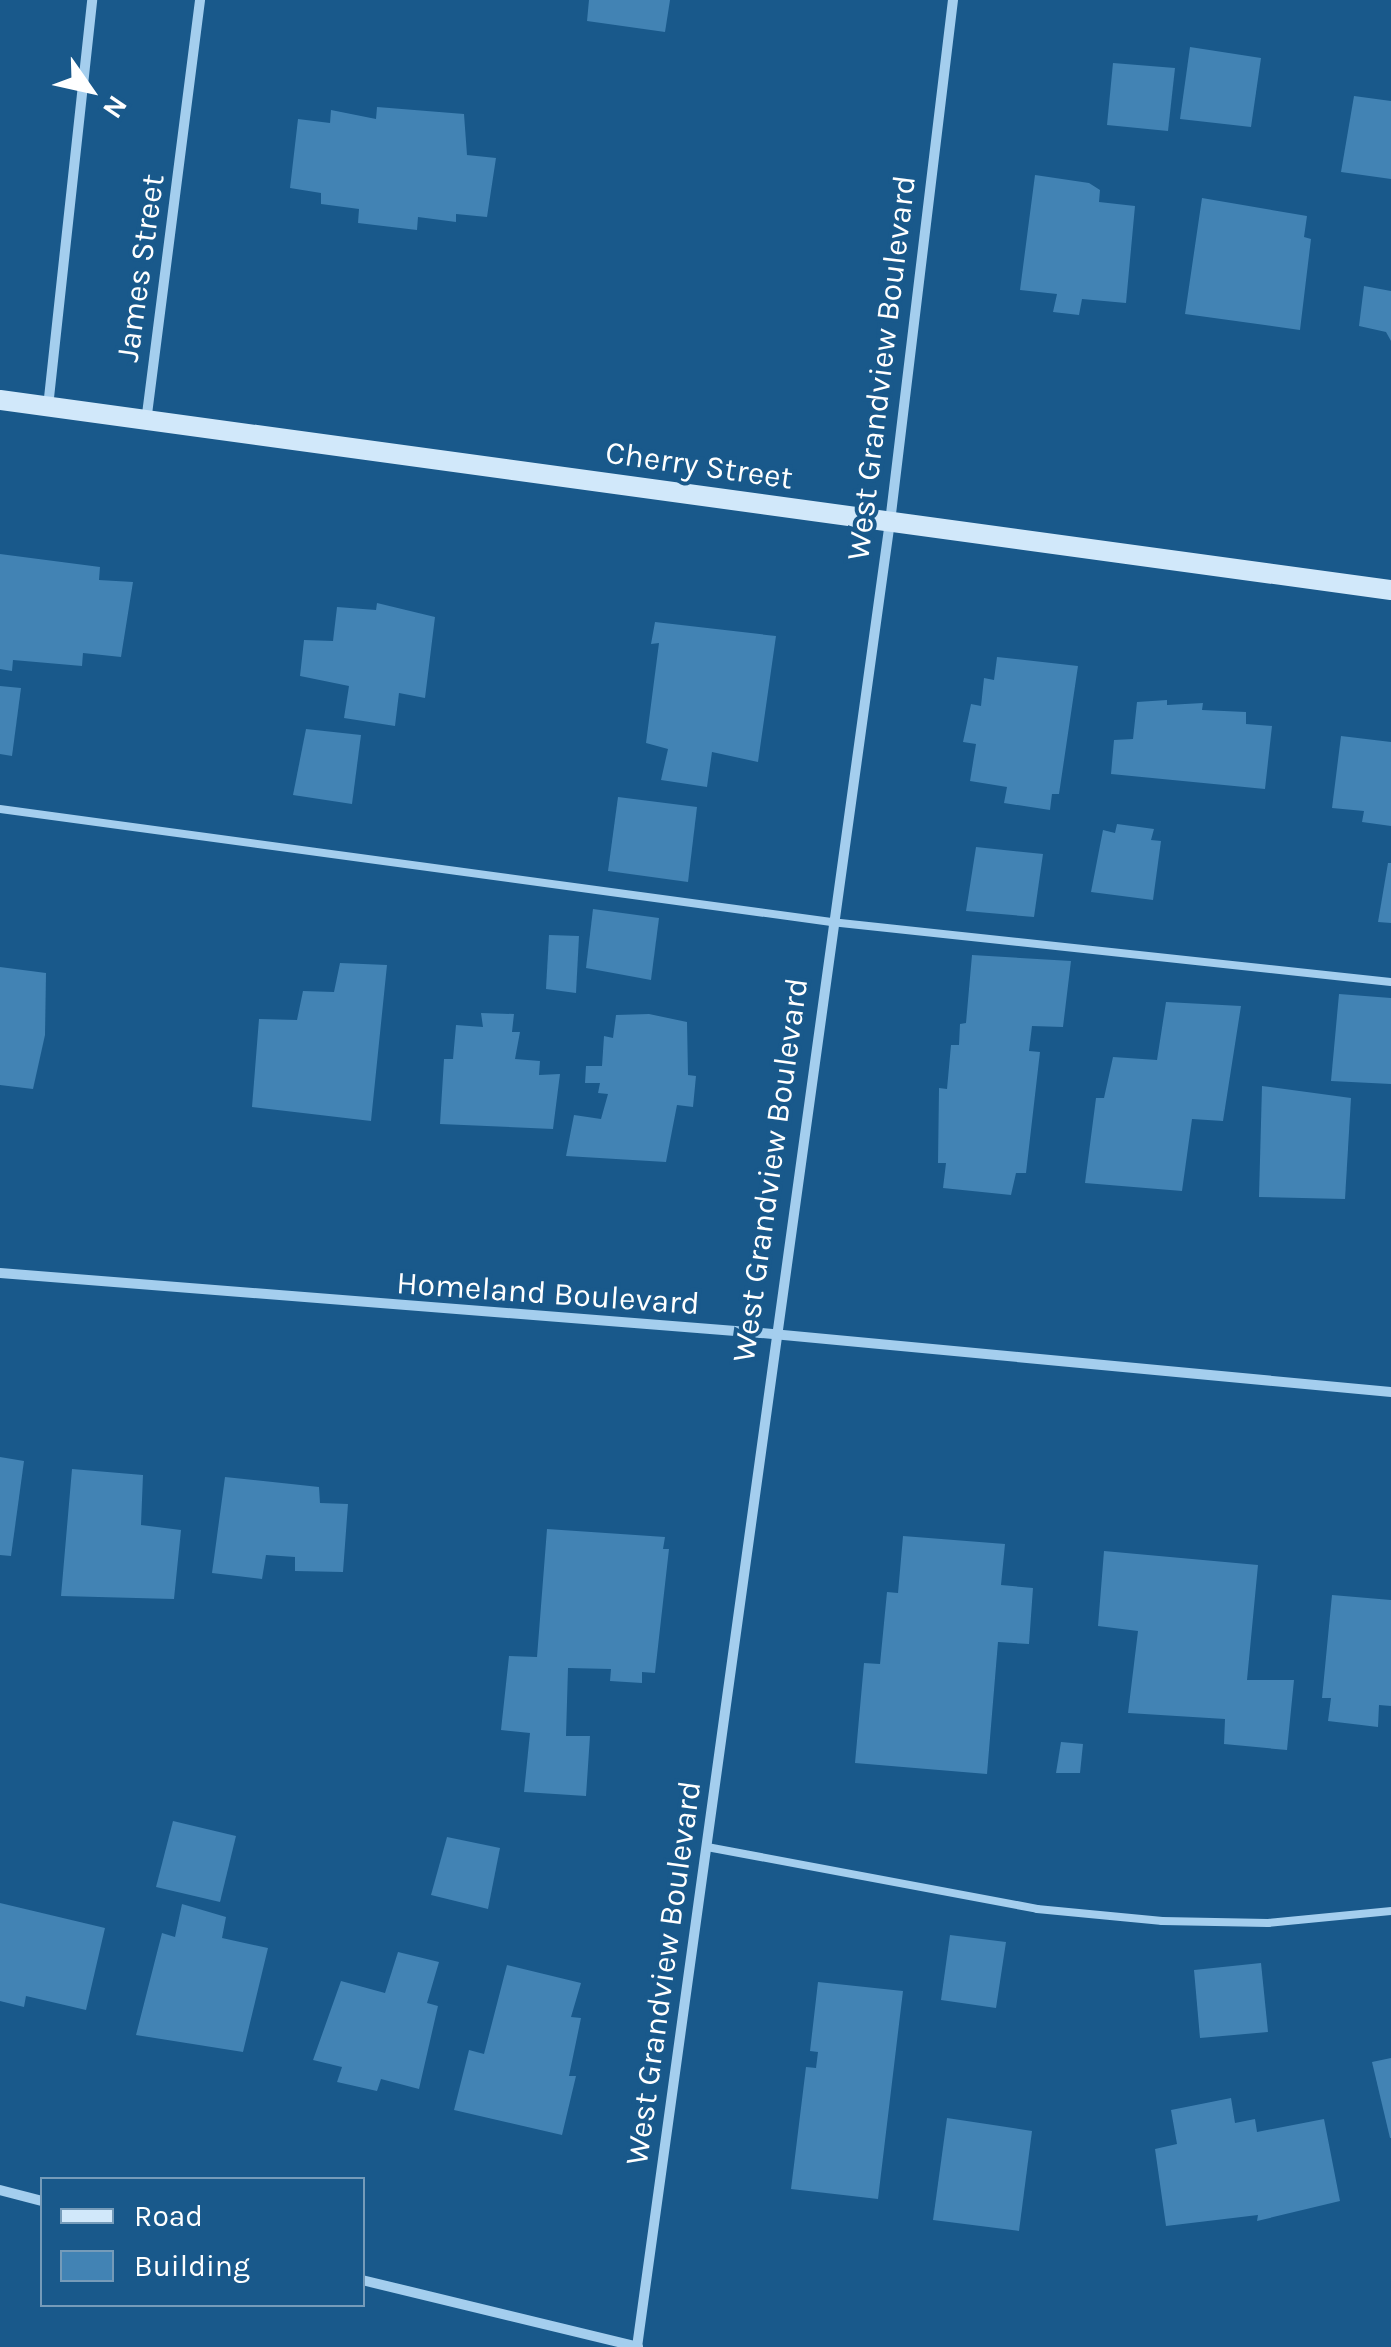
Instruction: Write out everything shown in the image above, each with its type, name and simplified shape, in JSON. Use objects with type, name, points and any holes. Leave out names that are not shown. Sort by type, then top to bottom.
[{"type":"street","points":[[48,407],[92,0]]},
{"type":"street","name":"James Street","points":[[146,423],[200,0]]},
{"type":"street","name":"West Grandview Boulevard","points":[[638,2347],[830,922],[890,522],[953,0]]},
{"type":"street","name":"Cherry Street","points":[[0,400],[146,423],[1391,590]]},
{"type":"street","name":"Homeland Boulevard","points":[[0,1274],[774,1335],[1391,1392]]},
{"type":"street","points":[[0,2190],[40,2200]]},
{"type":"street","points":[[365,2281],[638,2347]]},
{"type":"lane","points":[[0,809],[830,922],[1391,982]]},
{"type":"lane","points":[[707,1848],[1037,1910],[1162,1922],[1268,1923],[1391,1912]]},
{"type":"building","points":[[589,0],[670,0],[665,32],[587,21]]},
{"type":"building","points":[[1190,47],[1261,58],[1251,127],[1180,119]]},
{"type":"building","points":[[1113,63],[1175,68],[1168,131],[1107,125]]},
{"type":"building","points":[[1354,96],[1391,101],[1391,179],[1341,172]]},
{"type":"building","points":[[377,107],[464,114],[467,155],[496,158],[487,217],[456,214],[456,222],[418,217],[417,230],[358,223],[359,209],[321,204],[321,193],[290,188],[298,119],[330,123],[331,110],[376,119]]},
{"type":"building","points":[[1035,175],[1089,183],[1100,190],[1099,202],[1135,206],[1126,303],[1082,299],[1079,315],[1053,312],[1057,294],[1020,290]]},
{"type":"building","points":[[1202,198],[1307,216],[1304,237],[1311,239],[1300,330],[1185,314]]},
{"type":"building","points":[[1364,286],[1391,291],[1391,341],[1386,332],[1359,326]]},
{"type":"building","points":[[0,554],[100,567],[99,580],[133,582],[121,657],[83,653],[82,666],[13,660],[12,671],[0,669]]},
{"type":"building","points":[[377,603],[435,617],[425,698],[399,693],[395,726],[344,718],[349,686],[300,676],[304,640],[333,641],[337,607],[376,610]]},
{"type":"building","points":[[655,622],[776,636],[758,762],[712,752],[707,787],[661,780],[668,749],[646,743],[659,643],[651,644]]},
{"type":"building","points":[[997,657],[1078,666],[1059,794],[1052,794],[1050,810],[1004,803],[1007,787],[970,781],[976,744],[963,742],[971,704],[981,706],[984,678],[994,680]]},
{"type":"building","points":[[0,686],[21,688],[12,756],[0,754]]},
{"type":"building","points":[[1167,700],[1167,705],[1203,703],[1202,710],[1246,712],[1246,724],[1272,726],[1265,789],[1111,774],[1114,740],[1133,739],[1137,702]]},
{"type":"building","points":[[306,729],[361,735],[352,804],[293,795]]},
{"type":"building","points":[[1341,736],[1391,742],[1391,826],[1362,822],[1364,811],[1332,808]]},
{"type":"building","points":[[618,797],[697,807],[688,882],[608,871]]},
{"type":"building","points":[[1117,824],[1154,829],[1151,840],[1161,841],[1153,900],[1091,892],[1103,830],[1115,833]]},
{"type":"building","points":[[976,847],[1043,854],[1034,917],[966,911]]},
{"type":"building","points":[[1391,863],[1391,923],[1378,922]]},
{"type":"building","points":[[593,909],[659,918],[651,980],[586,968]]},
{"type":"building","points":[[549,935],[579,936],[576,993],[546,989]]},
{"type":"building","points":[[972,955],[1071,961],[1063,1027],[1032,1026],[1029,1051],[1040,1052],[1026,1173],[1016,1173],[1011,1195],[943,1188],[946,1163],[938,1163],[939,1088],[947,1089],[951,1045],[959,1045],[960,1024],[966,1023]]},
{"type":"building","points":[[340,963],[387,965],[371,1121],[252,1107],[259,1019],[297,1020],[303,991],[334,992]]},
{"type":"building","points":[[0,967],[46,973],[45,1035],[33,1089],[0,1085]]},
{"type":"building","points":[[1339,994],[1391,998],[1391,1084],[1331,1081]]},
{"type":"building","points":[[1166,1002],[1241,1006],[1223,1121],[1192,1119],[1182,1191],[1085,1183],[1096,1098],[1104,1098],[1113,1057],[1157,1060]]},
{"type":"building","points":[[481,1013],[514,1014],[512,1032],[520,1032],[515,1059],[540,1061],[539,1075],[560,1074],[553,1129],[440,1124],[444,1059],[453,1059],[456,1025],[483,1027]]},
{"type":"building","points":[[649,1014],[687,1022],[688,1075],[696,1076],[693,1107],[677,1105],[666,1162],[566,1156],[574,1115],[601,1119],[608,1094],[598,1093],[600,1083],[585,1083],[586,1066],[602,1066],[604,1036],[613,1038],[616,1015]]},
{"type":"building","points":[[1262,1086],[1351,1098],[1345,1199],[1259,1197]]},
{"type":"building","points":[[0,1457],[24,1461],[11,1556],[0,1555]]},
{"type":"building","points":[[72,1469],[143,1475],[141,1525],[181,1530],[174,1599],[61,1596]]},
{"type":"building","points":[[225,1477],[319,1487],[320,1503],[348,1504],[343,1572],[295,1571],[295,1557],[266,1555],[262,1579],[212,1573]]},
{"type":"building","points":[[547,1529],[665,1537],[663,1549],[669,1549],[655,1673],[642,1672],[642,1683],[610,1681],[611,1669],[568,1668],[566,1736],[590,1736],[586,1796],[524,1792],[530,1733],[501,1730],[509,1656],[537,1657]]},
{"type":"building","points":[[903,1536],[1005,1544],[1001,1585],[1033,1588],[1029,1644],[998,1642],[987,1774],[855,1763],[864,1663],[880,1664],[887,1592],[898,1593]]},
{"type":"building","points":[[1104,1551],[1258,1565],[1247,1680],[1294,1680],[1287,1750],[1224,1744],[1225,1719],[1128,1713],[1138,1631],[1098,1626]]},
{"type":"building","points":[[1332,1595],[1391,1600],[1391,1706],[1379,1705],[1378,1727],[1328,1721],[1331,1698],[1322,1698]]},
{"type":"building","points":[[1061,1742],[1083,1744],[1080,1773],[1056,1773]]},
{"type":"building","points":[[173,1821],[236,1836],[220,1902],[156,1887]]},
{"type":"building","points":[[447,1837],[500,1848],[488,1909],[431,1895]]},
{"type":"building","points":[[0,1903],[105,1928],[86,2010],[26,1996],[24,2007],[0,2001]]},
{"type":"building","points":[[182,1904],[226,1917],[222,1938],[268,1948],[243,2052],[136,2035],[162,1933],[175,1937]]},
{"type":"building","points":[[950,1935],[1006,1942],[996,2008],[941,2000]]},
{"type":"building","points":[[398,1952],[439,1962],[427,2003],[438,2006],[419,2089],[381,2079],[377,2091],[337,2082],[342,2067],[313,2060],[341,1981],[385,1993]]},
{"type":"building","points":[[1261,1963],[1268,2032],[1200,2038],[1194,1970]]},
{"type":"building","points":[[507,1965],[581,1983],[571,2017],[581,2018],[569,2076],[576,2076],[562,2135],[454,2110],[469,2050],[484,2054]]},
{"type":"building","points":[[818,1982],[903,1991],[878,2199],[791,2189],[806,2067],[816,2068],[818,2052],[810,2051]]},
{"type":"building","points":[[1391,2058],[1391,2138],[1390,2138],[1372,2062]]},
{"type":"building","points":[[1231,2098],[1235,2123],[1255,2119],[1257,2132],[1324,2119],[1340,2201],[1257,2221],[1258,2215],[1166,2226],[1155,2149],[1177,2144],[1171,2110]]},
{"type":"building","points":[[947,2118],[1032,2131],[1019,2231],[933,2220]]}]
